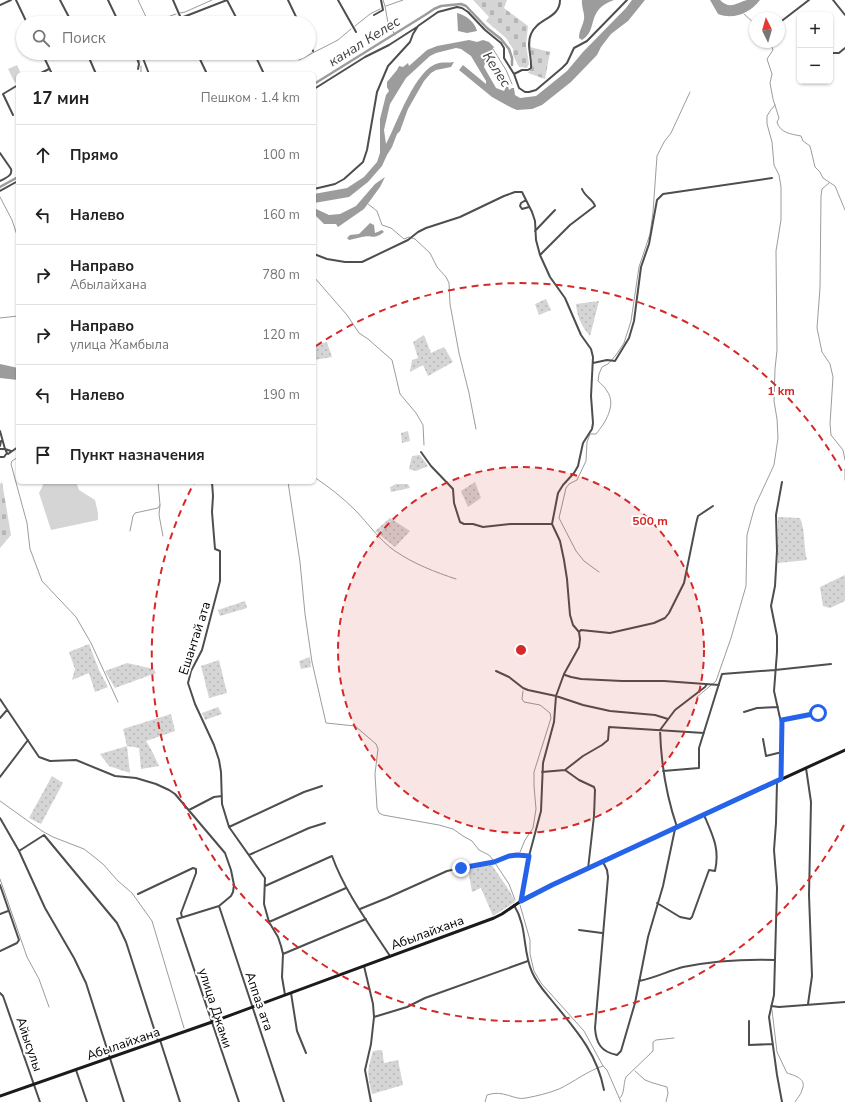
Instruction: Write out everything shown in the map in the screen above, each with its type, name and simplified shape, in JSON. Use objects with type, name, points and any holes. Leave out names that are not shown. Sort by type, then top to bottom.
[{"type":"main road","name":"Абылайхана","points":[[0,1096],[212,1022],[494,918],[521,901],[676,827],[845,750]]},
{"type":"street","points":[[0,5],[11,0]]},
{"type":"street","points":[[16,0],[24,16]]},
{"type":"street","points":[[60,0],[68,16]]},
{"type":"street","points":[[108,0],[116,16]]},
{"type":"street","points":[[173,0],[180,16]]},
{"type":"street","points":[[186,16],[227,0],[235,16]]},
{"type":"street","points":[[288,0],[296,16]]},
{"type":"street","points":[[338,0],[356,32]]},
{"type":"street","points":[[374,15],[383,10],[381,0]]},
{"type":"street","points":[[514,74],[530,68],[529,48],[531,33],[537,26],[556,13],[559,8],[560,0]]},
{"type":"street","points":[[316,88],[365,57],[390,45],[441,10],[452,7],[462,8],[468,12],[485,30],[501,43],[504,48],[504,58],[514,74],[516,83],[521,90],[529,92],[536,90],[567,63],[574,48],[587,41],[627,0]]},
{"type":"street","points":[[785,18],[808,0]]},
{"type":"street","points":[[833,0],[845,15]]},
{"type":"street","points":[[316,189],[335,184],[344,180],[364,162],[377,92],[382,77],[388,66],[410,42],[418,26]]},
{"type":"street","points":[[833,53],[839,53],[845,48]]},
{"type":"street","points":[[45,60],[51,72]]},
{"type":"street","points":[[89,60],[95,72]]},
{"type":"street","points":[[138,60],[139,64],[138,69]]},
{"type":"street","points":[[200,60],[206,72]]},
{"type":"street","points":[[257,60],[263,72]]},
{"type":"street","points":[[139,64],[144,62],[148,72]]},
{"type":"street","points":[[43,72],[49,68]]},
{"type":"street","points":[[13,115],[3,94],[16,86]]},
{"type":"street","points":[[0,153],[12,172],[11,175],[0,181]]},
{"type":"street","points":[[593,363],[615,360],[629,338],[634,321],[641,267],[649,244],[657,200],[663,194],[772,178]]},
{"type":"street","points":[[0,191],[16,182]]},
{"type":"street","points":[[540,255],[570,225],[595,206],[594,203],[584,194],[582,189]]},
{"type":"street","points":[[316,255],[327,259],[345,262],[362,262],[408,240],[426,228],[460,217],[504,196],[515,192],[522,192],[534,221],[536,240],[540,255],[550,277],[565,298],[581,335],[591,349],[593,357],[591,396],[592,429],[583,443],[578,466],[558,493],[552,524],[560,541],[564,560],[570,615],[573,625],[579,632],[580,639],[578,647],[564,674],[556,696],[554,722],[542,772],[542,811],[529,856],[521,901]]},
{"type":"street","points":[[526,200],[521,203],[520,206],[522,209],[529,207]]},
{"type":"street","points":[[535,231],[555,210]]},
{"type":"street","points":[[0,431],[6,455]]},
{"type":"street","points":[[2,440],[0,447],[11,451]]},
{"type":"street","points":[[0,457],[16,448]]},
{"type":"street","points":[[421,452],[453,489],[454,503],[460,522],[483,527],[511,524],[552,524]]},
{"type":"street","points":[[781,779],[782,720],[774,690],[777,636],[770,606],[775,586],[777,551],[776,515],[782,482]]},
{"type":"street","name":"Ешантай ата","points":[[212,484],[212,512],[215,549],[220,551],[220,581],[202,650],[191,671],[188,683],[195,704],[214,745],[219,760],[223,810],[229,827],[265,878],[264,904],[269,922],[278,937],[283,954],[282,978],[285,995]]},
{"type":"street","points":[[579,632],[581,630],[597,632],[618,631],[654,623],[664,618],[669,613],[684,583],[698,516],[713,506]]},
{"type":"street","points":[[663,771],[699,768],[699,748],[722,674],[831,664]]},
{"type":"street","points":[[496,671],[509,677],[523,688],[610,711],[654,715],[668,719]]},
{"type":"street","points":[[564,674],[581,679],[664,681],[719,685]]},
{"type":"street","points":[[603,862],[608,870],[608,877],[595,1028],[598,1042],[601,1047],[608,1054],[617,1055],[622,1051],[633,1011],[648,937],[663,886],[676,827],[669,803],[663,771],[660,730],[675,710],[705,687],[706,684]]},
{"type":"street","points":[[0,699],[15,723],[29,740],[39,756],[43,759],[50,761],[76,760],[111,774],[136,778],[156,784],[175,794],[225,853],[234,885],[234,892],[219,906],[182,916],[181,913],[196,873],[196,869],[193,868],[138,894]]},
{"type":"street","points":[[744,712],[757,708],[778,706]]},
{"type":"street","points":[[0,718],[7,710]]},
{"type":"street","points":[[782,720],[818,713]]},
{"type":"street","points":[[542,772],[565,770],[608,740],[609,727],[704,733]]},
{"type":"street","points":[[763,739],[766,756],[782,752]]},
{"type":"street","points":[[0,777],[29,740]]},
{"type":"street","points":[[806,768],[810,802],[809,915],[812,976],[808,1004]]},
{"type":"street","points":[[565,770],[579,780],[594,787],[595,790],[594,816],[588,869]]},
{"type":"street","points":[[777,781],[774,850],[777,888],[774,994],[769,1017],[782,1102]]},
{"type":"street","points":[[229,827],[304,792],[322,786]]},
{"type":"street","points":[[189,810],[214,797],[222,796]]},
{"type":"street","points":[[657,903],[680,917],[690,919],[692,917],[709,870],[715,872],[717,860],[717,849],[714,838],[704,815]]},
{"type":"street","points":[[0,818],[19,852],[36,891],[74,958],[83,977],[124,1102]]},
{"type":"street","points":[[249,855],[309,828],[325,823]]},
{"type":"street","points":[[19,852],[44,835],[118,923],[126,942],[180,1102]]},
{"type":"street","points":[[265,886],[332,856],[338,873],[346,888],[390,957]]},
{"type":"street","points":[[360,909],[447,871],[494,862],[509,856],[529,856]]},
{"type":"street","points":[[0,885],[19,940],[17,943],[0,951]]},
{"type":"street","points":[[269,922],[346,888]]},
{"type":"street","points":[[514,905],[522,922],[531,971],[545,994],[578,1033],[593,1056],[598,1066],[604,1090]]},
{"type":"street","name":"Аппаз ата","points":[[219,906],[284,1102]]},
{"type":"street","points":[[0,914],[8,911]]},
{"type":"street","name":"улица Джами","points":[[182,916],[177,919],[238,1102]]},
{"type":"street","points":[[283,954],[366,919]]},
{"type":"street","points":[[579,930],[602,934]]},
{"type":"street","points":[[639,981],[650,979],[669,971],[684,967],[732,961],[760,959],[775,960]]},
{"type":"street","points":[[374,1017],[407,1007],[426,998],[528,961]]},
{"type":"street","points":[[364,966],[374,1017],[371,1044],[364,1070],[371,1102]]},
{"type":"street","name":"Айысулы","points":[[0,993],[3,996],[40,1102]]},
{"type":"street","points":[[291,993],[297,1031],[306,1054]]},
{"type":"street","points":[[771,1006],[779,1007],[845,1002]]},
{"type":"street","points":[[749,1021],[749,1045],[773,1044]]},
{"type":"street","points":[[76,1070],[87,1102]]},
{"type":"green space","points":[[473,0],[507,0],[504,8],[528,26],[526,45],[529,64],[527,68],[519,67],[513,55],[513,49],[506,38],[486,21],[489,17]]},
{"type":"green space","points":[[530,47],[550,52],[545,79],[528,73],[532,64]]},
{"type":"green space","points":[[17,65],[20,72],[16,72],[15,83],[8,69]]},
{"type":"green space","points":[[546,299],[551,310],[539,315],[535,304]]},
{"type":"green space","points":[[599,301],[590,336],[580,322],[576,304]]},
{"type":"green space","points":[[424,335],[431,353],[444,347],[453,362],[428,376],[423,365],[410,372],[412,360],[418,358],[413,342]]},
{"type":"green space","points":[[327,342],[332,357],[316,360],[316,345]]},
{"type":"green space","points":[[408,431],[410,441],[402,443],[401,433]]},
{"type":"green space","points":[[420,455],[428,466],[416,471],[409,469],[412,456]]},
{"type":"green space","points":[[2,482],[11,535],[0,548],[0,484]]},
{"type":"green space","points":[[475,482],[481,498],[468,507],[461,491]]},
{"type":"green space","points":[[77,484],[79,490],[95,500],[98,520],[51,530],[39,493],[43,485]]},
{"type":"green space","points":[[396,484],[408,484],[410,488],[391,492],[390,487]]},
{"type":"green space","points":[[778,517],[800,518],[803,528],[807,560],[778,563]]},
{"type":"green space","points":[[390,518],[410,531],[395,547],[375,531]]},
{"type":"green space","points":[[845,575],[845,601],[830,608],[823,606],[820,587]]},
{"type":"green space","points":[[245,601],[247,608],[220,616],[218,610]]},
{"type":"green space","points":[[89,644],[99,670],[108,687],[95,692],[89,673],[72,680],[75,669],[69,652]]},
{"type":"green space","points":[[310,657],[311,667],[301,669],[299,661]]},
{"type":"green space","points":[[219,660],[227,693],[209,698],[201,666]]},
{"type":"green space","points":[[127,663],[154,669],[156,673],[115,688],[105,671]]},
{"type":"green space","points":[[218,707],[222,714],[205,720],[202,713]]},
{"type":"green space","points":[[171,714],[175,731],[146,741],[159,766],[141,769],[139,748],[127,746],[123,729]]},
{"type":"green space","points":[[127,746],[130,773],[109,766],[100,754]]},
{"type":"green space","points":[[52,776],[63,783],[41,824],[29,818]]},
{"type":"green space","points":[[492,865],[515,902],[493,916],[481,888],[472,892],[468,869]]},
{"type":"green space","points":[[382,1050],[384,1063],[398,1060],[403,1085],[372,1094],[368,1072],[373,1051]]},
{"type":"shaded area","points":[[582,0],[614,0],[605,4],[599,9],[590,31],[582,40],[579,38],[584,19]]},
{"type":"shaded area","name":"Келес","points":[[632,0],[645,0],[628,21],[611,34],[597,55],[571,82],[542,105],[532,109],[517,110],[512,108],[492,97],[459,70],[463,65],[486,84],[486,81],[471,56],[461,49],[456,48],[430,56],[406,78],[390,104],[384,130],[386,144],[408,98],[422,75],[430,67],[439,63],[454,62],[451,67],[436,70],[431,73],[424,81],[408,109],[400,131],[397,134],[382,166],[368,182],[349,197],[316,203],[316,194],[347,188],[364,177],[377,162],[380,153],[380,119],[386,95],[389,91],[387,82],[399,66],[403,67],[408,63],[409,66],[427,50],[437,46],[469,40],[477,42],[483,40],[489,42],[494,47],[487,54],[488,58],[495,65],[492,66],[487,62],[485,63],[484,67],[496,88],[504,91],[508,86],[509,90],[514,88],[515,95],[520,98],[536,96],[567,71],[583,52]]},
{"type":"shaded area","points":[[710,0],[720,0],[727,5],[730,5],[747,0],[760,0],[747,12],[736,16],[724,16],[718,14]]},
{"type":"shaded area","points":[[457,13],[470,19],[477,31],[467,33],[458,31]]},
{"type":"shaded area","points":[[385,177],[380,187],[364,209],[338,227],[336,224],[324,224],[316,216],[316,209],[329,215],[340,214],[356,206],[375,184]]},
{"type":"shaded area","points":[[370,223],[374,225],[375,233],[382,230],[384,232],[375,237],[366,236],[349,240],[347,238],[350,235],[359,234]]},
{"type":"shaded area","points":[[0,364],[16,368],[16,380],[0,378]]},
{"type":"waterway","points":[[138,0],[146,16]]},
{"type":"waterway","points":[[180,13],[212,0]]},
{"type":"waterway","points":[[383,0],[388,23],[395,35]]},
{"type":"waterway","points":[[386,6],[403,0]]},
{"type":"waterway","name":"канал Келес","points":[[316,83],[434,9],[441,6],[461,4],[466,6],[487,28],[501,39],[509,49],[512,58],[512,65]]},
{"type":"waterway","points":[[355,26],[370,14],[380,9]]},
{"type":"waterway","points":[[170,16],[176,14]]},
{"type":"waterway","points":[[744,14],[749,19]]},
{"type":"waterway","points":[[316,51],[338,40],[351,29]]},
{"type":"waterway","points":[[772,48],[773,50],[767,59],[772,74],[770,83],[779,118],[777,122],[778,126],[783,131],[801,136],[803,141],[810,146],[815,167],[823,178],[835,186],[845,210]]},
{"type":"waterway","points":[[493,49],[506,70],[512,84]]},
{"type":"waterway","points":[[141,66],[141,72]]},
{"type":"waterway","points":[[492,66],[504,84]]},
{"type":"waterway","points":[[599,572],[584,561],[576,551],[559,518],[566,488],[569,484],[577,480],[586,461],[587,442],[590,434],[596,434],[609,414],[611,402],[610,396],[598,381],[599,374],[602,367],[608,364],[624,343],[631,321],[639,267],[650,234],[657,156],[664,142],[671,133],[690,92]]},
{"type":"waterway","points":[[697,697],[716,681],[731,638],[746,586],[747,535],[755,506],[774,465],[778,438],[774,401],[777,350],[776,251],[781,220],[781,187],[779,175],[774,165],[772,142],[767,124],[767,116],[775,105]]},
{"type":"waterway","name":"канал Келес","points":[[0,187],[16,178]]},
{"type":"waterway","points":[[829,183],[822,189],[821,196],[820,288],[817,328],[822,352],[830,364],[833,377],[830,424],[831,435],[843,450],[845,460]]},
{"type":"waterway","points":[[0,197],[12,220],[16,232]]},
{"type":"waterway","points":[[368,204],[377,211],[382,225],[391,228],[404,239],[409,237],[415,239],[430,253],[437,267],[449,283],[450,304],[459,353],[476,429]]},
{"type":"waterway","points":[[316,279],[347,315],[359,333],[392,360],[400,394],[416,413],[423,425],[424,445]]},
{"type":"waterway","points":[[0,318],[16,316]]},
{"type":"waterway","points":[[16,458],[12,461],[11,464],[16,482]]},
{"type":"waterway","points":[[845,469],[845,480]]},
{"type":"waterway","points":[[316,478],[345,501],[360,515],[384,542],[395,551],[440,574],[456,579]]},
{"type":"waterway","points":[[16,484],[27,523],[30,549],[42,581],[76,617],[91,643],[118,702]]},
{"type":"waterway","points":[[130,531],[135,513],[158,508],[160,505],[158,484]]},
{"type":"waterway","points":[[288,484],[300,562],[305,614],[312,662],[326,723],[355,726],[376,744],[378,749],[375,774],[377,808],[379,813],[453,829],[472,841],[479,850],[489,855],[493,860],[509,884],[515,900]]},
{"type":"waterway","points":[[160,505],[159,515],[163,536]]},
{"type":"waterway","points":[[520,852],[525,840],[533,828],[536,809],[534,772],[551,718],[550,713],[540,705],[524,702],[522,699],[523,691]]},
{"type":"waterway","points":[[0,801],[42,831],[84,849],[103,864],[118,881],[132,893],[152,921],[184,1028]]},
{"type":"waterway","points":[[0,879],[27,957],[39,979],[49,1007]]},
{"type":"waterway","points":[[520,905],[530,940],[530,954],[534,971],[541,983],[584,1031],[603,1066],[607,1070],[621,1102]]},
{"type":"waterway","points":[[772,1010],[777,1052],[787,1073],[800,1078],[803,1083],[800,1095],[795,1102]]},
{"type":"waterway","points":[[620,1098],[623,1094],[626,1077],[653,1051],[653,1042],[656,1040],[674,1038]]},
{"type":"waterway","points":[[485,1102],[487,1095],[499,1093],[517,1098],[547,1093],[559,1089],[603,1066]]},
{"type":"waterway","points":[[635,1071],[645,1080],[667,1087],[668,1093],[666,1102]]},
{"type":"route","points":[[461,868],[494,862],[509,856],[529,856],[521,901],[675,827],[781,779],[782,720],[818,713]]}]
